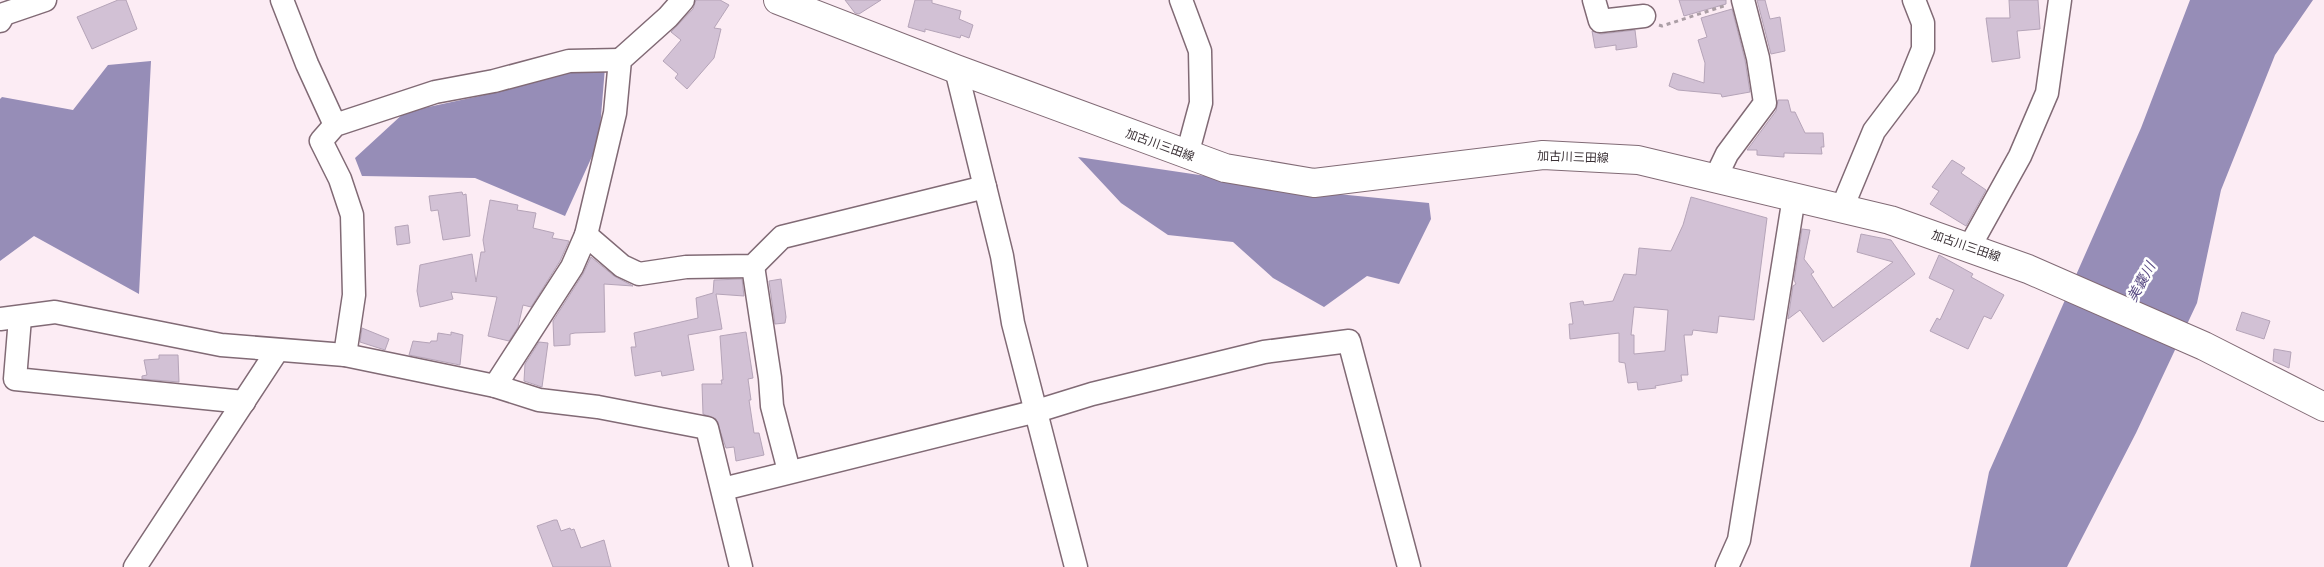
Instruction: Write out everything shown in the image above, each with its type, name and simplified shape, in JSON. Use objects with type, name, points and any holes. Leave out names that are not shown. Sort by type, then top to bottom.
[{"type":"main road","name":"加古川三田線","points":[[778,0],[956,69],[1187,156],[1224,168],[1314,183],[1543,155],[1638,160],[1716,177],[1890,220],[1970,246],[2028,268],[2204,346],[2324,407]]},
{"type":"street","points":[[0,21],[4,14],[45,0]]},
{"type":"street","points":[[282,0],[307,64],[335,125]]},
{"type":"street","points":[[345,355],[354,295],[352,215],[340,179],[321,141],[335,125],[435,92],[494,81],[542,67],[569,61],[620,60],[668,17],[683,0]]},
{"type":"street","points":[[1182,0],[1200,51],[1200,103],[1187,156]]},
{"type":"street","points":[[1594,0],[1600,21],[1644,16]]},
{"type":"street","points":[[1842,208],[1874,131],[1908,86],[1923,49],[1923,23],[1914,0]]},
{"type":"street","points":[[1970,246],[2020,156],[2047,93],[2060,0]]},
{"type":"street","points":[[1716,177],[1727,154],[1765,102],[1758,58],[1738,1]]},
{"type":"street","points":[[495,386],[572,267],[586,235],[615,113],[620,60]]},
{"type":"street","points":[[956,69],[1002,256],[1013,323],[1076,567]]},
{"type":"street","points":[[586,235],[622,266],[639,274],[686,267],[753,266],[782,237],[984,187]]},
{"type":"street","points":[[1727,567],[1739,540],[1794,197]]},
{"type":"street","points":[[753,266],[770,378],[772,406],[789,471]]},
{"type":"street","points":[[244,402],[16,380],[10,318],[55,312],[174,338],[277,351],[345,355],[495,386],[539,400],[598,407],[706,428],[723,489],[741,567]]},
{"type":"street","points":[[723,489],[789,471],[1037,411],[1092,394],[1264,352],[1349,341],[1409,567]]},
{"type":"street","points":[[134,567],[277,351]]},
{"type":"path","points":[[1644,16],[1662,26],[1738,1]]},
{"type":"water","name":"美嚢川","points":[[2190,0],[2313,0],[2275,55],[2221,190],[2197,303],[2136,433],[2067,567],[1970,567],[1989,472],[2141,128]]},
{"type":"water","points":[[568,58],[605,67],[599,141],[565,216],[475,178],[362,176],[355,158],[405,112],[503,91]]},
{"type":"water","points":[[151,61],[139,294],[34,236],[0,261],[0,99],[2,97],[73,110],[108,65]]},
{"type":"water","points":[[1078,157],[1307,191],[1429,203],[1431,219],[1399,284],[1367,276],[1324,307],[1273,278],[1233,242],[1168,235],[1121,203]]},
{"type":"building","points":[[118,0],[126,0],[137,29],[92,49],[77,17]]},
{"type":"building","points":[[696,0],[720,0],[729,5],[714,28],[721,29],[714,58],[687,89],[675,78],[678,74],[663,61],[681,40],[671,32],[693,9]]},
{"type":"building","points":[[845,0],[881,0],[859,14],[855,13]]},
{"type":"building","points":[[915,0],[932,0],[932,3],[961,11],[959,19],[973,25],[969,38],[961,35],[960,38],[925,29],[925,32],[908,27]]},
{"type":"building","points":[[1679,0],[1726,0],[1726,4],[1684,16]]},
{"type":"building","points":[[1757,0],[1765,0],[1770,19],[1780,17],[1785,51],[1771,54]]},
{"type":"building","points":[[2009,0],[2038,0],[2040,29],[2017,31],[2020,58],[1992,62],[1986,18],[2010,18]]},
{"type":"building","points":[[1732,9],[1745,60],[1750,92],[1722,97],[1721,94],[1678,90],[1669,86],[1673,73],[1704,83],[1705,63],[1698,40],[1707,37],[1701,18]]},
{"type":"building","points":[[1635,30],[1637,47],[1616,50],[1616,45],[1595,48],[1592,31],[1601,34]]},
{"type":"building","points":[[1778,100],[1788,100],[1791,112],[1795,112],[1805,133],[1823,133],[1824,147],[1821,147],[1822,154],[1784,153],[1784,157],[1757,155],[1757,150],[1747,150],[1776,111]]},
{"type":"building","points":[[1952,160],[1965,168],[1961,173],[1986,190],[1966,226],[1930,204],[1939,191],[1932,187]]},
{"type":"building","points":[[462,192],[463,195],[466,194],[470,236],[443,240],[438,210],[431,211],[429,196]]},
{"type":"building","points":[[1691,197],[1767,218],[1754,320],[1719,316],[1717,333],[1693,330],[1692,335],[1684,335],[1688,375],[1681,375],[1682,381],[1655,386],[1656,388],[1638,390],[1637,382],[1628,383],[1625,363],[1619,362],[1619,333],[1570,339],[1569,324],[1573,324],[1570,303],[1583,301],[1584,305],[1613,301],[1624,274],[1636,275],[1639,248],[1671,251],[1683,225]],"holes":[[[1634,307],[1668,310],[1665,351],[1634,354],[1634,335],[1631,335]]]},
{"type":"building","points":[[490,200],[518,205],[517,210],[536,213],[533,228],[554,233],[552,238],[569,241],[560,261],[531,307],[523,305],[518,327],[509,341],[488,336],[497,297],[451,292],[453,299],[420,307],[417,291],[420,265],[472,254],[476,282],[481,252],[485,252],[483,240]]},
{"type":"building","points":[[408,225],[410,243],[397,245],[395,227]]},
{"type":"building","points":[[1802,229],[1810,230],[1804,259],[1814,272],[1811,274],[1833,308],[1893,262],[1857,252],[1861,234],[1891,240],[1915,274],[1823,342],[1800,310],[1788,319],[1793,286],[1796,284],[1794,280]]},
{"type":"building","points":[[1939,255],[1973,274],[1971,277],[2004,295],[1991,319],[1984,316],[1968,349],[1930,331],[1937,318],[1940,320],[1954,290],[1929,278]]},
{"type":"building","points":[[591,257],[614,276],[633,286],[604,284],[605,332],[570,334],[570,345],[554,346],[553,321],[583,274]]},
{"type":"building","points":[[742,279],[744,296],[716,294],[722,329],[688,335],[694,370],[662,376],[661,371],[635,376],[631,347],[636,347],[634,333],[698,318],[696,298],[713,293],[714,280]]},
{"type":"building","points":[[781,279],[786,317],[785,323],[775,324],[769,281]]},
{"type":"building","points":[[2242,312],[2270,321],[2264,339],[2236,330]]},
{"type":"building","points":[[362,328],[389,339],[385,350],[360,342]]},
{"type":"building","points":[[451,332],[463,335],[460,365],[409,355],[413,341],[430,343],[431,341],[437,341],[438,333],[451,335]]},
{"type":"building","points":[[746,332],[753,378],[748,379],[751,400],[749,400],[754,433],[759,433],[764,455],[736,461],[734,447],[726,448],[716,419],[703,414],[702,384],[722,384],[720,336]]},
{"type":"building","points":[[539,342],[548,343],[542,387],[524,381],[525,364]]},
{"type":"building","points":[[2274,349],[2291,352],[2289,368],[2273,361]]},
{"type":"building","points":[[159,355],[178,355],[179,382],[142,379],[142,376],[147,375],[144,360],[159,359]]},
{"type":"building","points":[[557,520],[561,531],[570,528],[571,530],[574,529],[581,548],[604,540],[611,567],[553,567],[537,526]]}]
